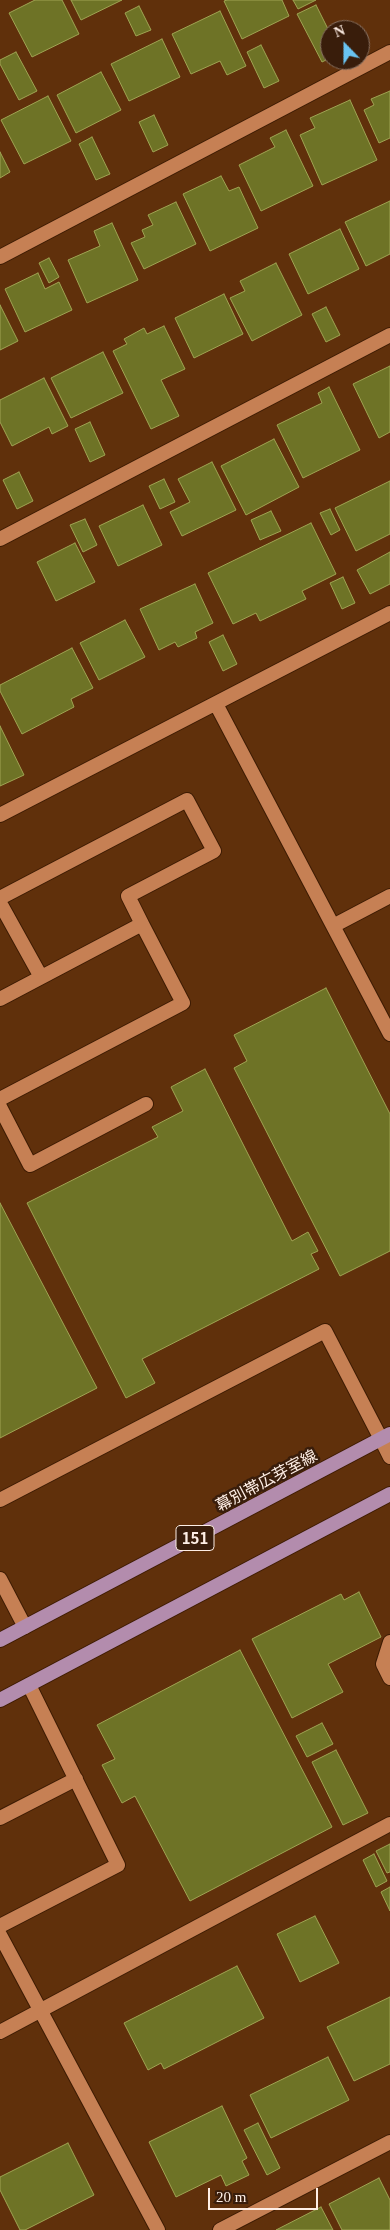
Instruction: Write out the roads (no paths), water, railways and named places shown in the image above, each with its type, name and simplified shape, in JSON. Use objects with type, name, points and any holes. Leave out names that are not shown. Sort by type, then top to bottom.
[{"type":"main road","name":"幕別帯広芽室線","points":[[0,1640],[385,1437]]},
{"type":"main road","points":[[0,1700],[390,1494]]},
{"type":"street","points":[[0,257],[390,52]]},
{"type":"street","points":[[0,539],[390,335]]},
{"type":"street","points":[[0,815],[390,613]]},
{"type":"street","points":[[216,704],[390,1034]]},
{"type":"street","points":[[0,898],[187,800],[214,851],[128,896],[183,1003],[0,1099]]},
{"type":"street","points":[[333,926],[390,896]]},
{"type":"street","points":[[0,903],[41,978]]},
{"type":"street","points":[[0,999],[142,924]]},
{"type":"street","points":[[0,1108],[30,1165],[146,1104]]},
{"type":"street","points":[[0,1500],[325,1331],[385,1437],[390,1457]]},
{"type":"street","points":[[0,1579],[25,1628]]},
{"type":"street","points":[[390,1642],[383,1664],[390,1678]]},
{"type":"street","points":[[0,1926],[118,1865],[29,1685]]},
{"type":"street","points":[[0,1818],[76,1779]]},
{"type":"street","points":[[0,2032],[390,1824]]},
{"type":"street","points":[[0,1935],[158,2230]]},
{"type":"street","points":[[220,2230],[390,2142]]}]
